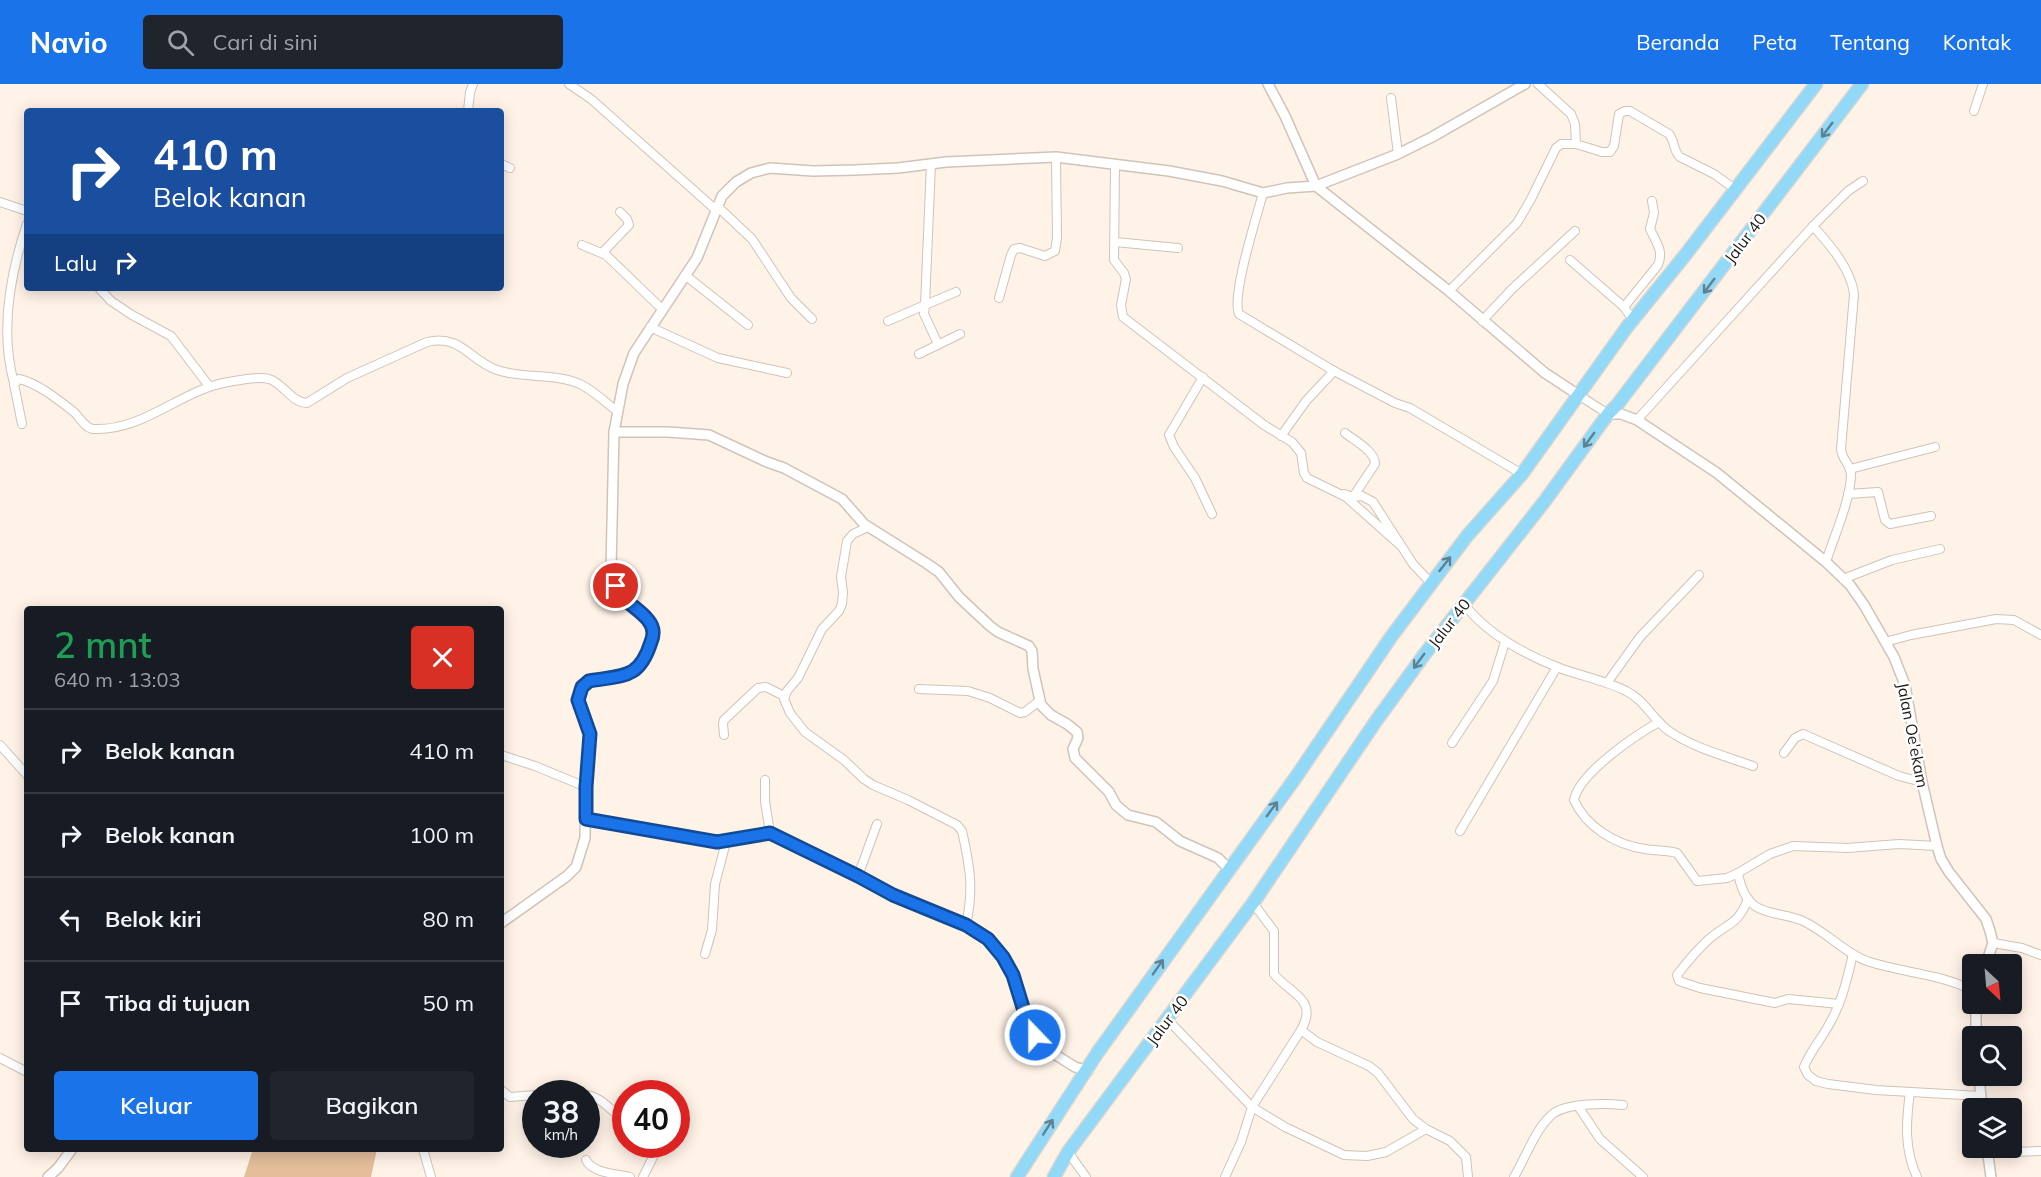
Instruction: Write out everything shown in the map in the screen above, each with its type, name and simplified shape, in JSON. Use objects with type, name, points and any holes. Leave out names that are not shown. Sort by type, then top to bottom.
[{"type":"highway","points":[[1017,1177],[1052,1121],[1088,1071],[1098,1052],[1296,777],[1356,686],[1431,583],[1467,536],[1522,474],[1632,320],[1816,84]]},
{"type":"highway","name":"Jalur 40","points":[[1054,1177],[1068,1152],[1168,1020],[1252,903],[1376,721],[1862,84]]},
{"type":"street","points":[[469,108],[473,84]]},
{"type":"street","points":[[569,84],[591,99],[752,239],[791,298],[812,319]]},
{"type":"street","points":[[1268,84],[1316,186],[1449,291],[1545,373],[1608,414]]},
{"type":"street","points":[[504,921],[572,872],[578,862],[585,838],[590,741],[578,700],[582,687],[589,681],[624,675],[636,670],[641,665],[653,637],[652,627],[647,619],[625,602],[619,594],[611,570],[614,432],[628,368],[650,327],[697,258],[722,196],[736,182],[760,170],[770,168],[813,171],[855,170],[1056,157],[1169,171],[1222,181],[1263,193],[1287,188],[1316,186],[1398,154],[1525,84]]},
{"type":"street","points":[[1538,84],[1571,114],[1575,124],[1576,144]]},
{"type":"street","points":[[1974,111],[1983,84]]},
{"type":"street","points":[[1391,98],[1398,154]]},
{"type":"street","points":[[1449,291],[1517,223],[1556,147],[1561,144],[1576,144],[1602,152],[1610,152],[1614,146],[1619,114],[1625,111],[1630,111],[1669,134],[1678,156],[1714,174],[1735,189]]},
{"type":"street","points":[[999,298],[1014,249],[1020,248],[1046,256],[1055,251],[1057,238],[1056,157]]},
{"type":"street","points":[[931,164],[924,314],[938,344]]},
{"type":"street","points":[[504,165],[510,168]]},
{"type":"street","points":[[1115,165],[1115,263],[1126,279],[1120,306],[1123,317],[1264,425],[1292,442],[1299,449],[1307,478],[1346,497],[1400,545]]},
{"type":"street","points":[[1637,420],[1813,226],[1848,191],[1863,181]]},
{"type":"street","points":[[1263,193],[1243,272],[1237,312],[1334,371],[1395,403],[1410,408],[1522,474]]},
{"type":"street","points":[[1624,307],[1661,259],[1660,249],[1650,229],[1654,213],[1652,201]]},
{"type":"street","points":[[0,202],[24,210]]},
{"type":"street","points":[[606,255],[604,250],[629,225],[620,212]]},
{"type":"street","points":[[1813,226],[1836,255],[1851,280],[1853,290],[1841,450],[1842,457],[1850,469],[1848,494],[1826,562]]},
{"type":"street","points":[[1482,321],[1512,289],[1575,231]]},
{"type":"street","points":[[22,424],[14,383],[7,362],[5,318],[13,268],[24,233]]},
{"type":"street","points":[[1115,242],[1179,248]]},
{"type":"street","points":[[582,245],[606,255],[662,309]]},
{"type":"street","points":[[1570,260],[1624,307],[1632,320]]},
{"type":"street","points":[[685,275],[748,325]]},
{"type":"street","points":[[102,291],[118,306],[171,336],[193,368],[209,386]]},
{"type":"street","points":[[888,321],[956,292]]},
{"type":"street","points":[[650,327],[718,358],[787,373]]},
{"type":"street","points":[[920,354],[960,334]]},
{"type":"street","points":[[14,383],[21,379],[41,388],[92,429],[118,427],[135,422],[209,386],[264,378],[273,381],[300,402],[307,403],[347,378],[427,342],[445,340],[464,348],[494,369],[509,374],[578,383],[618,412]]},
{"type":"street","points":[[1281,436],[1306,401],[1334,371]]},
{"type":"street","points":[[1203,377],[1169,435],[1174,447],[1195,478],[1212,514]]},
{"type":"street","name":"Jalan Oe'ekam","points":[[1608,414],[1621,414],[1637,420],[1717,474],[1826,562],[1864,605],[1899,666],[1905,685],[1922,782],[1937,846],[1949,872],[1986,919],[1992,943]]},
{"type":"street","points":[[614,432],[699,434],[716,438],[784,468],[842,499],[868,527],[939,572],[959,597],[998,632],[1029,646],[1032,651],[1033,669],[1040,701],[1048,712],[1077,732],[1078,738],[1073,749],[1075,758],[1109,792],[1116,805],[1128,815],[1156,822],[1180,841],[1218,858],[1229,868]]},
{"type":"street","points":[[1346,434],[1373,455],[1376,460],[1353,496]]},
{"type":"street","points":[[1850,469],[1935,447]]},
{"type":"street","points":[[1328,489],[1353,496],[1362,496],[1374,502],[1400,545],[1431,583]]},
{"type":"street","points":[[1848,494],[1878,492],[1885,520],[1890,524],[1931,516]]},
{"type":"street","points":[[784,696],[798,678],[822,629],[839,611],[842,604],[841,577],[847,541],[853,534],[868,527]]},
{"type":"street","points":[[1843,579],[1892,560],[1940,549]]},
{"type":"street","points":[[1607,683],[1640,637],[1699,575]]},
{"type":"street","points":[[1464,604],[1483,627],[1505,642],[1557,667],[1607,683],[1632,694],[1668,730],[1689,742],[1754,766]]},
{"type":"street","points":[[1885,642],[1995,619],[2014,620],[2041,635]]},
{"type":"street","points":[[1452,743],[1493,681],[1505,642]]},
{"type":"street","points":[[1460,831],[1557,667]]},
{"type":"street","points":[[724,735],[724,720],[758,688],[766,687],[784,696],[790,713],[805,732],[844,760],[864,779],[957,825],[962,831],[971,878],[966,925]]},
{"type":"street","points":[[919,689],[968,691],[990,698],[1020,713],[1040,701]]},
{"type":"street","points":[[1659,722],[1623,745],[1602,763],[1582,783],[1575,795],[1575,803],[1588,820],[1616,842],[1677,853],[1697,881],[1715,880],[1738,873],[1770,854],[1793,846],[1847,848],[1899,844],[1937,846]]},
{"type":"street","points":[[1784,753],[1795,738],[1803,734],[1899,776],[1922,782]]},
{"type":"street","points":[[0,745],[24,772]]},
{"type":"street","points":[[504,756],[586,787]]},
{"type":"street","points":[[765,780],[765,801],[770,833]]},
{"type":"street","points":[[586,819],[717,842],[770,833],[893,895],[966,925],[988,939],[1003,957],[1013,975],[1025,1014],[1035,1035],[1051,1052],[1075,1067],[1088,1071]]},
{"type":"street","points":[[858,876],[877,824]]},
{"type":"street","points":[[705,954],[712,930],[715,884],[726,842]]},
{"type":"street","points":[[1738,873],[1748,899],[1756,907],[1801,919],[1867,961],[1954,981],[1962,985]]},
{"type":"street","points":[[1748,899],[1743,912],[1736,921],[1711,938],[1687,961],[1677,975],[1679,981],[1700,988],[1775,1003],[1788,999],[1839,1004]]},
{"type":"street","points":[[1225,1177],[1241,1142],[1251,1107],[1307,1018],[1306,1004],[1275,976],[1273,970],[1274,930],[1252,903]]},
{"type":"street","points":[[1989,954],[1992,943],[2041,954]]},
{"type":"street","points":[[1853,954],[1833,1019],[1804,1067],[1808,1075],[1815,1081],[1827,1084],[1910,1092],[1981,1096],[1980,1086]]},
{"type":"street","points":[[1168,1020],[1251,1107],[1285,1127],[1344,1155],[1367,1156],[1386,1152],[1426,1129]]},
{"type":"street","points":[[1301,1030],[1317,1042],[1369,1066],[1382,1078],[1413,1119],[1426,1129],[1450,1141],[1466,1157],[1468,1177]]},
{"type":"street","points":[[0,1058],[24,1070]]},
{"type":"street","points":[[504,1092],[510,1097],[522,1096]]},
{"type":"street","points":[[1910,1092],[1906,1124],[1907,1147],[1908,1156],[1917,1177]]},
{"type":"street","points":[[600,1101],[612,1112]]},
{"type":"street","points":[[1514,1177],[1536,1137],[1548,1119],[1556,1112],[1578,1106],[1610,1103],[1623,1105]]},
{"type":"street","points":[[1578,1106],[1600,1139],[1643,1177]]},
{"type":"street","points":[[2022,1151],[2041,1151]]},
{"type":"street","points":[[48,1177],[70,1152]]},
{"type":"street","points":[[424,1152],[431,1177]]},
{"type":"street","points":[[1068,1152],[1086,1177]]},
{"type":"street","points":[[643,1177],[652,1158]]},
{"type":"street","points":[[1988,1158],[1991,1177]]},
{"type":"street","points":[[586,1160],[596,1169],[630,1177]]},
{"type":"shaded area","points":[[252,1152],[376,1152],[371,1177],[244,1177]]},
{"type":"route","points":[[616,586],[625,602],[650,623],[653,637],[641,665],[636,670],[630,674],[589,681],[584,684],[579,694],[580,708],[590,734],[586,819],[717,842],[770,833],[893,895],[966,925],[988,939],[1003,957],[1013,975],[1025,1014],[1035,1035]]}]
